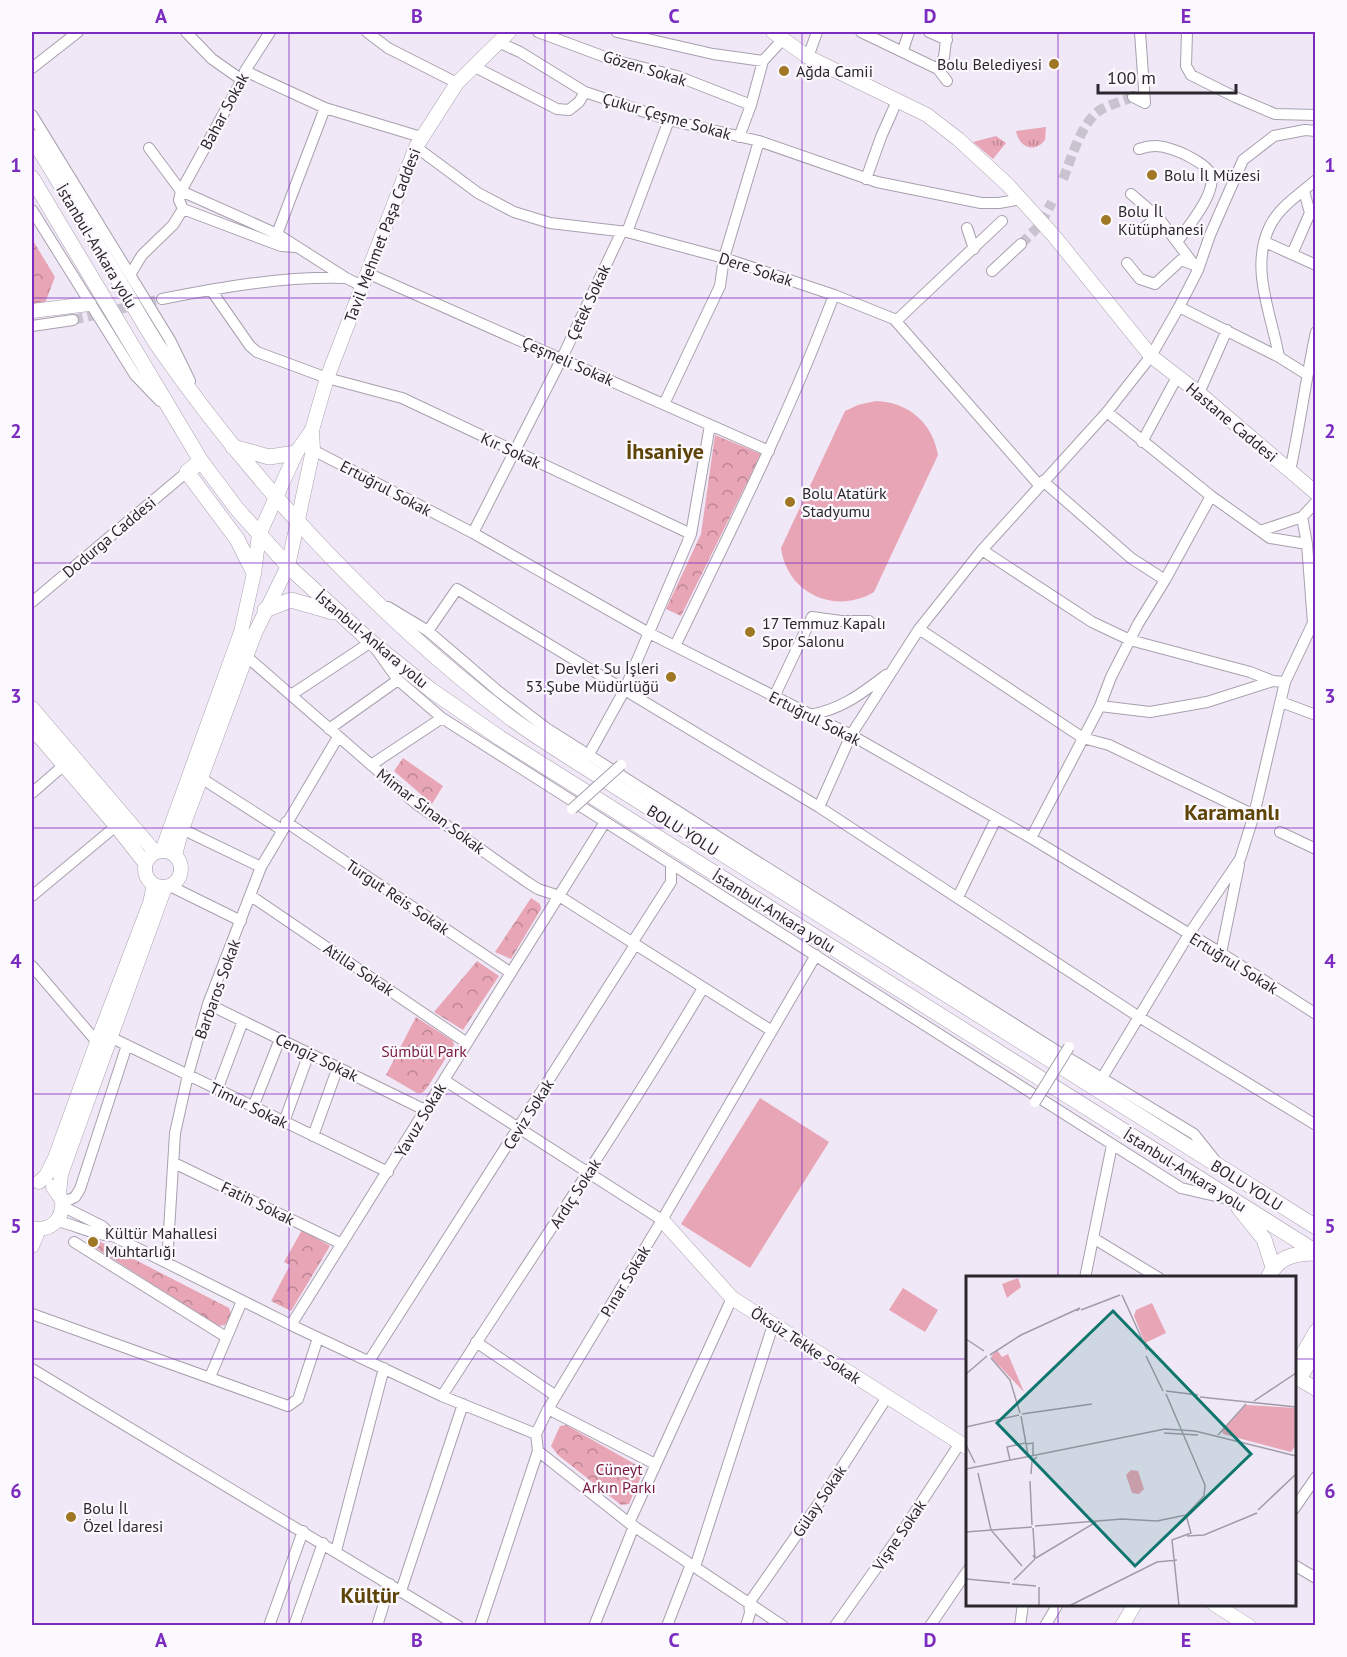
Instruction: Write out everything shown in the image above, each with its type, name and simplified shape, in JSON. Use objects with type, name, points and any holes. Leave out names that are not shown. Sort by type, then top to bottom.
[{"type":"highway","name":"İstanbul-Ankara yolu","points":[[32,137],[157,344],[233,447],[299,522]]},
{"type":"highway","name":"İstanbul-Ankara yolu","points":[[32,178],[201,461],[259,535],[288,566],[371,642],[431,690],[500,738],[1316,1252]]},
{"type":"highway","points":[[233,447],[269,457],[303,449]]},
{"type":"highway","points":[[201,461],[187,472],[237,539],[254,573]]},
{"type":"highway","name":"BOLU YOLU","points":[[299,522],[373,597],[454,672],[535,734],[1316,1227]]},
{"type":"highway","points":[[265,610],[291,600],[339,613]]},
{"type":"highway","points":[[1233,1200],[1264,1239],[1270,1272]]},
{"type":"highway","points":[[1299,1217],[1316,1221]]},
{"type":"highway","points":[[1270,1272],[1291,1255],[1316,1252]]},
{"type":"highway","points":[[1296,1375],[1316,1350]]},
{"type":"main road","name":"Tavil Mehmet Paşa Caddesi","points":[[164,853],[182,829],[246,656],[265,610],[288,566],[299,522],[303,449],[312,430],[327,378],[364,280],[419,142],[457,83],[509,32]]},
{"type":"main road","name":"Hastane Caddesi","points":[[778,35],[808,57],[927,115],[958,139],[1008,184],[1054,236],[1151,356],[1199,393],[1295,475],[1316,483]]},
{"type":"main road","points":[[32,311],[89,304]]},
{"type":"main road","points":[[145,863],[164,853],[242,632],[259,535],[275,496],[303,449]]},
{"type":"main road","points":[[1295,475],[1316,493]]},
{"type":"main road","points":[[32,708],[164,853],[179,860],[181,872],[179,878],[163,886],[55,1158],[46,1176],[35,1183]]},
{"type":"main road","points":[[32,728],[145,863],[146,876],[163,886]]},
{"type":"main road","points":[[32,1246],[35,1229],[52,1226],[57,1221],[61,1201],[61,1174],[103,1039]]},
{"type":"main road","points":[[35,1183],[51,1185],[61,1201]]},
{"type":"main road","name":"Öksüz Tekke Sokak","points":[[662,1220],[732,1298],[964,1446]]},
{"type":"main road","points":[[1296,1357],[1316,1323]]},
{"type":"main road","points":[[1316,1331],[1296,1375],[1316,1389]]},
{"type":"main road","points":[[1122,1626],[1134,1606]]},
{"type":"main road","points":[[1216,1606],[1248,1626]]},
{"type":"street","points":[[32,68],[76,32]]},
{"type":"street","name":"Dere Sokak","points":[[186,32],[212,59],[243,75],[419,142],[478,193],[513,212],[550,223],[624,232],[724,258],[834,295],[896,321],[1041,483],[1131,558],[1165,580]]},
{"type":"street","name":"Bahar Sokak","points":[[181,191],[243,75],[270,32]]},
{"type":"street","points":[[367,32],[388,48],[457,83]]},
{"type":"street","name":"Gözen Sokak","points":[[538,32],[613,60],[677,76],[751,105]]},
{"type":"street","points":[[617,32],[713,54],[763,61]]},
{"type":"street","points":[[808,57],[817,32]]},
{"type":"street","points":[[861,32],[903,50],[938,69],[947,81]]},
{"type":"street","points":[[903,50],[909,32]]},
{"type":"street","points":[[929,32],[947,36],[944,57],[938,69]]},
{"type":"street","points":[[1133,97],[1145,103],[1140,32]]},
{"type":"street","points":[[1187,32],[1186,66],[1191,75],[1275,114],[1316,116]]},
{"type":"street","points":[[739,137],[751,105],[763,61],[778,35]]},
{"type":"street","name":"Çukur Çeşme Sokak","points":[[498,42],[520,52],[585,92],[669,120],[759,141],[866,179],[981,203],[1021,199]]},
{"type":"street","points":[[472,66],[557,109],[569,110],[579,102],[585,92]]},
{"type":"street","points":[[866,179],[897,100]]},
{"type":"street","points":[[277,234],[325,108]]},
{"type":"street","points":[[32,115],[170,340],[202,406]]},
{"type":"street","name":"Çetek Sokak","points":[[473,533],[624,232],[669,120]]},
{"type":"street","points":[[819,807],[851,735],[919,630],[982,550],[1107,412],[1151,356],[1179,307],[1243,160],[1274,136],[1305,130],[1316,131]]},
{"type":"street","points":[[664,404],[720,286],[724,258],[759,141]]},
{"type":"street","points":[[1139,149],[1148,146],[1167,147],[1187,155],[1209,170],[1212,177],[1204,202],[1177,242]]},
{"type":"street","points":[[149,148],[181,191],[277,234],[346,279]]},
{"type":"street","points":[[1279,357],[1274,330],[1266,307],[1262,272],[1265,242],[1270,225],[1286,205],[1316,180]]},
{"type":"street","points":[[181,191],[179,200],[183,209],[281,246],[296,247]]},
{"type":"street","points":[[1304,191],[1316,197]]},
{"type":"street","points":[[1292,254],[1310,213],[1304,191]]},
{"type":"street","points":[[1131,195],[1158,217],[1196,268]]},
{"type":"street","points":[[130,275],[142,255],[173,225],[183,209]]},
{"type":"street","points":[[32,210],[135,375],[173,414]]},
{"type":"street","points":[[1144,228],[1158,217]]},
{"type":"street","points":[[896,321],[1002,221]]},
{"type":"street","points":[[967,228],[974,249]]},
{"type":"street","points":[[1265,242],[1316,265]]},
{"type":"street","points":[[992,271],[1021,244]]},
{"type":"street","points":[[317,260],[319,278]]},
{"type":"street","points":[[1127,263],[1140,279],[1155,284],[1181,260],[1196,268]]},
{"type":"street","points":[[162,299],[211,290],[319,278],[364,280]]},
{"type":"street","name":"Çeşmeli Sokak","points":[[364,280],[562,358],[769,451]]},
{"type":"street","name":"Kır Sokak","points":[[211,290],[256,352],[327,378],[402,398],[691,534]]},
{"type":"street","points":[[675,646],[769,451],[834,295]]},
{"type":"street","points":[[1179,307],[1279,357],[1306,374]]},
{"type":"street","points":[[32,326],[73,320]]},
{"type":"street","points":[[1199,393],[1227,330]]},
{"type":"street","points":[[1295,475],[1306,374],[1316,332]]},
{"type":"street","points":[[1142,442],[1177,377]]},
{"type":"street","points":[[1304,408],[1316,409]]},
{"type":"street","points":[[1107,412],[1211,496],[1270,538],[1307,544]]},
{"type":"street","points":[[588,756],[624,691],[691,534],[710,425]]},
{"type":"street","name":"Ertuğrul Sokak","points":[[303,449],[473,533],[649,633],[851,735],[1030,838],[1221,953],[1316,1014]]},
{"type":"street","name":"Dodurga Caddesi","points":[[32,602],[187,472]]},
{"type":"street","points":[[1030,838],[1100,706],[1111,677],[1130,640],[1211,496]]},
{"type":"street","points":[[1260,531],[1302,517],[1316,502]]},
{"type":"street","points":[[1221,953],[1240,859],[1254,815],[1285,682],[1314,621],[1307,544],[1302,517]]},
{"type":"street","points":[[982,550],[1092,622],[1130,640],[1250,672],[1273,681],[1285,682]]},
{"type":"street","points":[[428,631],[457,589],[819,807],[1139,1017],[1316,1125]]},
{"type":"street","points":[[373,597],[428,631],[517,706],[588,756],[1194,1134],[1223,1170]]},
{"type":"street","points":[[774,697],[812,617],[841,621],[869,621]]},
{"type":"street","points":[[919,630],[1083,738],[1109,745],[1254,815]]},
{"type":"street","points":[[291,694],[371,642],[398,680],[442,718],[1181,1188],[1233,1200]]},
{"type":"street","name":"Mimar Sinan Sokak","points":[[246,656],[415,803],[517,876],[538,889],[559,896],[772,1031]]},
{"type":"street","points":[[810,715],[831,711],[891,671]]},
{"type":"street","points":[[329,729],[398,680]]},
{"type":"street","points":[[1100,706],[1150,712],[1207,702],[1273,681]]},
{"type":"street","points":[[1281,702],[1316,715]]},
{"type":"street","points":[[371,765],[442,718]]},
{"type":"street","name":"Barbaros Sokak","points":[[167,1263],[175,1133],[208,1004],[261,867],[338,737]]},
{"type":"street","points":[[32,793],[63,765]]},
{"type":"street","points":[[572,810],[621,765]]},
{"type":"street","name":"Turgut Reis Sokak","points":[[201,778],[284,826],[511,973]]},
{"type":"street","points":[[958,897],[996,819]]},
{"type":"street","name":"Yavuz Sokak","points":[[291,1325],[605,822]]},
{"type":"street","points":[[32,896],[116,826]]},
{"type":"street","points":[[182,829],[261,867]]},
{"type":"street","points":[[1280,832],[1316,849]]},
{"type":"street","points":[[1102,1078],[1189,934],[1240,859]]},
{"type":"street","name":"Ceviz Sokak","points":[[369,1361],[518,1130],[633,944],[670,882],[671,864]]},
{"type":"street","points":[[163,886],[241,921]]},
{"type":"street","name":"Atilla Sokak","points":[[251,896],[467,1043]]},
{"type":"street","name":"Pınar Sokak","points":[[536,1434],[548,1409],[662,1220],[816,956]]},
{"type":"street","points":[[32,966],[103,1039]]},
{"type":"street","name":"Ardıç Sokak","points":[[442,1396],[588,1174],[703,988]]},
{"type":"street","name":"Cengiz Sokak","points":[[208,1004],[425,1110]]},
{"type":"street","points":[[217,1090],[243,1022]]},
{"type":"street","name":"Timur Sokak","points":[[103,1039],[127,1046],[388,1172]]},
{"type":"street","points":[[253,1107],[280,1039]]},
{"type":"street","points":[[61,1201],[75,1197],[80,1189],[127,1046]]},
{"type":"street","points":[[1035,1102],[1069,1047]]},
{"type":"street","points":[[284,1122],[309,1053]]},
{"type":"street","points":[[313,1136],[338,1067]]},
{"type":"street","points":[[444,1080],[518,1130],[662,1220]]},
{"type":"street","points":[[1085,1276],[1112,1145]]},
{"type":"street","name":"Fatih Sokak","points":[[174,1162],[342,1244]]},
{"type":"street","points":[[61,1201],[102,1226],[113,1236],[242,1301],[442,1396],[536,1434],[538,1451],[480,1626]]},
{"type":"street","points":[[57,1221],[76,1225],[99,1235],[113,1236]]},
{"type":"street","points":[[1093,1238],[1156,1276]]},
{"type":"street","points":[[74,1242],[226,1337]]},
{"type":"street","points":[[594,1626],[655,1464],[732,1298]]},
{"type":"street","points":[[210,1377],[242,1301]]},
{"type":"street","points":[[32,1314],[288,1406],[298,1400],[318,1338]]},
{"type":"street","points":[[667,1626],[693,1565],[773,1325]]},
{"type":"street","points":[[476,1342],[556,1396]]},
{"type":"street","points":[[336,1551],[384,1368]]},
{"type":"street","points":[[32,1369],[458,1626]]},
{"type":"street","name":"Gülay Sokak","points":[[749,1603],[819,1503],[887,1397]]},
{"type":"street","points":[[401,1591],[463,1404]]},
{"type":"street","points":[[548,1409],[655,1464]]},
{"type":"street","name":"Vişne Sokak","points":[[835,1626],[964,1446]]},
{"type":"street","points":[[538,1451],[631,1525],[783,1626]]},
{"type":"street","points":[[1296,1506],[1316,1477]]},
{"type":"street","points":[[269,1626],[303,1531]]},
{"type":"street","points":[[294,1626],[323,1543]]},
{"type":"street","points":[[1296,1566],[1316,1578]]},
{"type":"street","points":[[930,1626],[966,1573]]},
{"type":"street","points":[[377,1626],[390,1584]]},
{"type":"street","points":[[746,1626],[750,1613],[749,1603]]},
{"type":"street","points":[[1020,1626],[1023,1606]]},
{"type":"street","points":[[1045,1626],[1057,1606]]},
{"type":"green space","points":[[1046,127],[1045,140],[1032,148],[1020,141],[1016,131]]},
{"type":"green space","points":[[996,136],[1006,143],[993,159],[973,142]]},
{"type":"green space","points":[[32,239],[55,277],[45,303],[32,304]]},
{"type":"green space","points":[[876,401],[898,405],[917,416],[931,433],[938,455],[874,592],[859,599],[829,600],[816,596],[793,578],[785,564],[781,548],[845,411]]},
{"type":"green space","points":[[715,435],[761,454],[681,616],[666,609],[701,534]]},
{"type":"green space","points":[[403,758],[443,786],[432,804],[394,771]]},
{"type":"green space","points":[[531,898],[540,904],[541,909],[511,959],[495,952]]},
{"type":"green space","name":"Sümbül Park","points":[[477,961],[499,976],[463,1030],[434,1012]]},
{"type":"green space","name":"Sümbül Park","points":[[416,1017],[453,1041],[454,1045],[422,1093],[417,1093],[386,1075]]},
{"type":"green space","points":[[760,1098],[829,1142],[750,1268],[681,1224]]},
{"type":"green space","points":[[302,1230],[330,1246],[291,1311],[271,1301],[290,1265],[284,1262]]},
{"type":"green space","points":[[91,1237],[229,1308],[231,1314],[225,1325],[218,1326],[88,1243]]},
{"type":"green space","points":[[903,1288],[938,1310],[925,1332],[889,1310]]},
{"type":"green space","name":"Cüneyt Arkın Parkı","points":[[566,1425],[640,1467],[643,1472],[629,1504],[621,1505],[558,1455],[551,1446],[560,1426]]},
{"type":"tunnel","points":[[1063,179],[1078,141],[1089,121],[1102,109],[1133,97]]},
{"type":"tunnel","points":[[1021,244],[1040,225],[1052,202]]},
{"type":"tunnel","points":[[73,320],[162,299]]},
{"type":"place","name":"Bolu Belediyesi","points":[[1054,64]]},
{"type":"place","name":"Ağda Camii","points":[[784,71]]},
{"type":"place","name":"Bolu İl Müzesi","points":[[1152,175]]},
{"type":"place","name":"Bolu İl Kütüphanesi","points":[[1106,220]]},
{"type":"place","name":"Bolu Atatürk Stadyumu","points":[[790,502]]},
{"type":"place","name":"17 Temmuz Kapalı Spor Salonu","points":[[750,632]]},
{"type":"place","name":"Devlet Su İşleri 53.Şube Müdürlüğü","points":[[671,677]]},
{"type":"place","name":"Kültür Mahallesi Muhtarlığı","points":[[93,1242]]},
{"type":"place","name":"Bolu İl Özel İdaresi","points":[[71,1517]]},
{"type":"district","name":"İhsaniye","points":[[665,451]]},
{"type":"district","name":"Karamanlı","points":[[1232,812]]},
{"type":"district","name":"Kültür","points":[[370,1595]]}]
